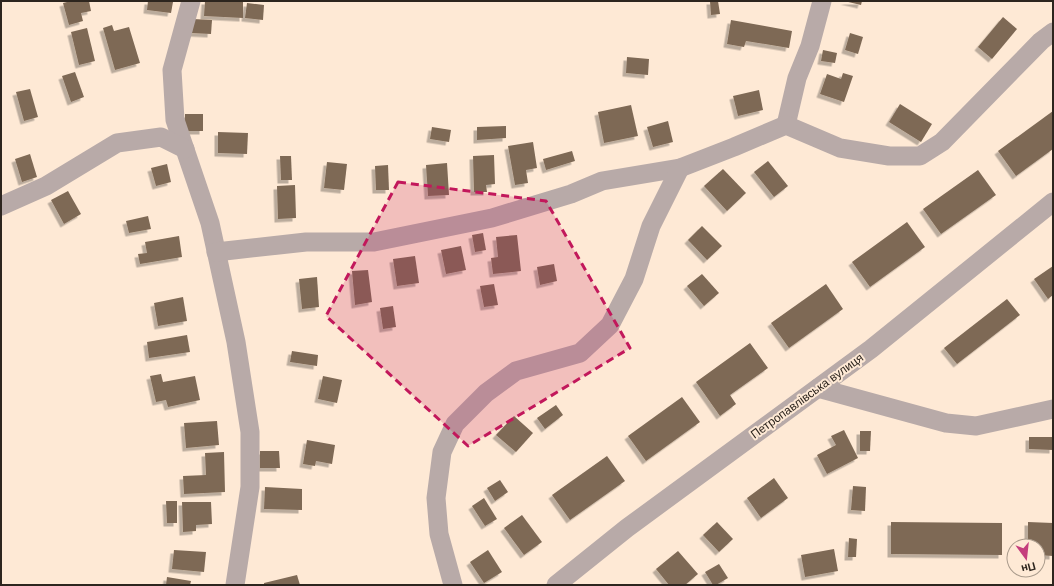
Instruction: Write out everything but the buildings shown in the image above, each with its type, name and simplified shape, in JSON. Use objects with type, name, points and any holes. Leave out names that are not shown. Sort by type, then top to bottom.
[{"type":"street","points":[[191,1],[172,70],[175,120],[210,223],[236,342],[250,432],[250,487],[235,585]]},
{"type":"street","points":[[786,124],[797,78],[810,46],[822,1]]},
{"type":"street","points":[[216,252],[306,242],[374,242],[492,218],[571,194],[602,181],[680,168],[734,147],[786,124],[840,148],[889,156],[920,156],[942,142],[1036,47],[1053,32]]},
{"type":"street","points":[[1,206],[46,186],[117,143],[161,137],[185,149]]},
{"type":"street","points":[[453,585],[439,534],[436,498],[442,452],[455,424],[486,393],[516,372],[580,353],[610,325],[634,279],[651,226],[680,168]]},
{"type":"street","name":"Петропавлівська вулиця","points":[[556,585],[627,528],[871,349],[1053,202]]},
{"type":"street","points":[[818,388],[946,423],[976,426],[1053,409]]},
{"type":"highlighted area","points":[[398,182],[546,201],[630,348],[468,446],[326,316]]}]
